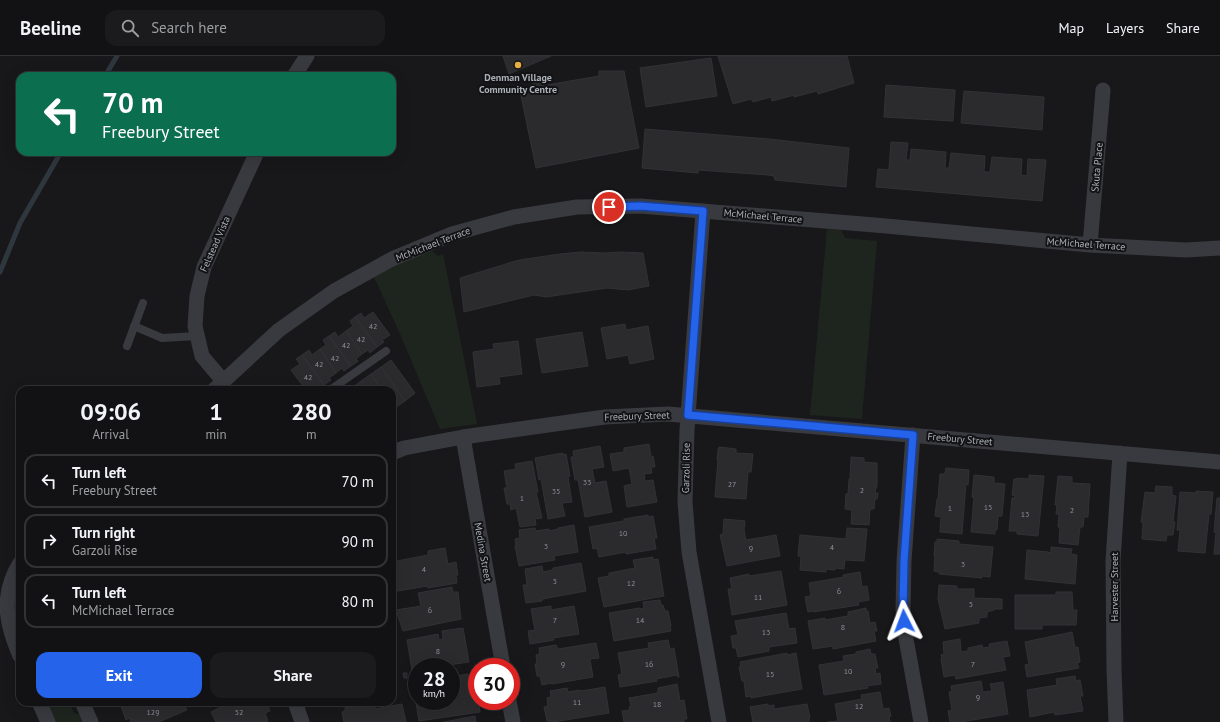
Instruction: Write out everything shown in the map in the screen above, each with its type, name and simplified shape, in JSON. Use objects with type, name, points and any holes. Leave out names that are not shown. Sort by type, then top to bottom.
[{"type":"street","points":[[297,72],[307,56]]},
{"type":"street","name":"Skuta Place","points":[[1090,245],[1103,90]]},
{"type":"street","name":"Felstead Vista","points":[[219,386],[202,356],[194,326],[196,296],[204,267],[255,156]]},
{"type":"street","name":"McMichael Terrace","points":[[219,386],[279,330],[334,291],[392,259],[452,234],[514,217],[577,207],[640,206],[875,225],[1090,245],[1186,250],[1220,248]]},
{"type":"street","name":"Garzoli Rise","points":[[703,211],[688,415],[685,502],[689,552],[719,722]]},
{"type":"street","name":"Freebury Street","points":[[396,451],[404,448],[463,437],[605,417],[662,414],[688,415],[1220,462]]},
{"type":"street","points":[[913,435],[904,561],[903,609],[905,633],[921,722]]},
{"type":"street","name":"Medina Street","points":[[463,437],[501,658]]},
{"type":"street","name":"Harvester Street","points":[[1116,722],[1113,561],[1120,453]]},
{"type":"street","points":[[16,570],[11,579],[6,609],[9,627],[16,645]]},
{"type":"street","points":[[6,609],[11,598],[16,595]]},
{"type":"street","points":[[41,706],[48,722]]},
{"type":"street","points":[[84,706],[91,722]]},
{"type":"street","points":[[296,706],[302,722]]},
{"type":"street","points":[[511,710],[513,722]]},
{"type":"lane","points":[[127,346],[143,303]]},
{"type":"lane","points":[[134,326],[162,338],[197,336]]},
{"type":"lane","points":[[336,386],[386,352]]},
{"type":"shaded area","points":[[827,229],[841,230],[845,238],[877,241],[862,419],[810,415]]},
{"type":"shaded area","points":[[431,250],[438,256],[443,254],[477,424],[440,429],[401,336],[374,277]]},
{"type":"shaded area","points":[[47,706],[71,706],[74,713],[82,715],[85,722],[54,722]]},
{"type":"building","name":"Denman Village Community Centre","points":[[503,56],[551,56],[509,74]]},
{"type":"building","points":[[718,56],[847,56],[854,83],[818,94],[817,91],[772,101],[771,97],[753,102],[751,99],[733,104]]},
{"type":"building","points":[[711,58],[717,96],[646,107],[640,68]]},
{"type":"building","points":[[599,71],[624,71],[639,148],[536,168],[520,91],[540,80],[541,86],[599,76]]},
{"type":"building","points":[[886,85],[955,90],[953,121],[884,117]]},
{"type":"building","points":[[964,91],[1044,97],[1042,130],[961,123]]},
{"type":"building","points":[[645,129],[769,139],[849,148],[846,187],[775,180],[774,176],[768,175],[698,170],[698,173],[642,168]]},
{"type":"building","points":[[891,142],[908,143],[906,160],[910,160],[911,149],[946,152],[945,168],[949,168],[951,153],[985,156],[984,172],[990,172],[992,157],[1022,159],[1021,175],[1027,176],[1028,159],[1046,160],[1042,201],[876,187],[878,169],[889,170]]},
{"type":"building","points":[[581,252],[643,253],[649,286],[628,290],[607,288],[546,297],[534,295],[464,312],[460,278],[519,260]]},
{"type":"building","points":[[373,312],[390,335],[382,340],[384,342],[377,347],[355,317],[361,313],[364,318]]},
{"type":"building","points":[[355,317],[377,347],[370,353],[368,350],[362,354],[346,331],[353,326],[350,321]]},
{"type":"building","points":[[625,324],[626,330],[648,326],[654,359],[630,364],[628,355],[607,359],[601,328]]},
{"type":"building","points":[[346,331],[362,354],[356,359],[358,361],[351,366],[329,336],[335,332],[338,337]]},
{"type":"building","points":[[582,332],[588,366],[542,373],[536,339]]},
{"type":"building","points":[[329,336],[351,366],[344,371],[342,368],[336,373],[320,349],[326,345],[323,340]]},
{"type":"building","points":[[518,341],[522,374],[499,377],[500,384],[477,387],[473,352],[494,349],[493,344]]},
{"type":"building","points":[[320,349],[336,373],[329,378],[331,380],[324,385],[302,355],[309,350],[312,355]]},
{"type":"building","points":[[302,355],[324,385],[303,386],[291,370],[300,364],[296,359]]},
{"type":"building","points":[[391,360],[415,393],[405,401],[396,386],[394,386],[381,367]]},
{"type":"building","points":[[381,367],[394,386],[379,386],[371,374]]},
{"type":"building","points":[[371,374],[379,386],[364,386],[361,381]]},
{"type":"building","points":[[361,381],[364,386],[354,386]]},
{"type":"building","points":[[396,388],[405,401],[396,407]]},
{"type":"building","points":[[649,444],[651,457],[653,456],[655,467],[651,467],[652,473],[644,474],[645,481],[653,480],[657,502],[627,507],[624,486],[632,484],[629,468],[613,471],[610,454],[624,452],[624,448]]},
{"type":"building","points":[[600,446],[604,467],[592,469],[595,483],[606,481],[612,512],[585,517],[578,480],[575,480],[571,457],[574,457],[573,451]]},
{"type":"building","points":[[719,447],[736,449],[736,453],[753,454],[751,472],[748,472],[746,499],[715,497]]},
{"type":"building","points":[[563,453],[563,455],[566,454],[570,476],[568,477],[572,502],[562,503],[565,516],[548,519],[541,479],[539,480],[535,458]]},
{"type":"building","points":[[851,457],[864,458],[864,462],[877,463],[877,487],[875,493],[878,493],[877,499],[875,499],[874,509],[870,509],[869,525],[851,524],[852,510],[845,509],[846,494],[848,494],[850,479]]},
{"type":"building","points":[[532,461],[538,492],[536,492],[542,518],[535,519],[536,525],[520,527],[516,508],[511,510],[510,504],[507,504],[504,488],[507,488],[504,471],[516,469],[515,464]]},
{"type":"building","points":[[946,468],[969,470],[968,485],[966,484],[962,534],[940,532],[941,517],[935,516],[940,474],[945,474]]},
{"type":"building","points":[[974,475],[994,477],[994,483],[1005,484],[1002,516],[998,516],[997,530],[995,530],[995,534],[971,532]]},
{"type":"building","points":[[1029,475],[1044,476],[1038,536],[1017,534],[1017,531],[1009,531],[1012,498],[1015,498],[1015,496],[1012,495],[1014,479],[1029,479]]},
{"type":"building","points":[[1058,476],[1072,477],[1072,483],[1090,484],[1088,517],[1084,517],[1083,527],[1080,527],[1078,545],[1059,543],[1059,514],[1056,514],[1057,505],[1055,505]]},
{"type":"building","points":[[1156,486],[1172,487],[1172,495],[1176,496],[1173,535],[1167,535],[1166,541],[1142,539],[1143,522],[1141,522],[1145,492],[1155,493]]},
{"type":"building","points":[[1196,491],[1213,492],[1205,553],[1178,551],[1180,530],[1177,530],[1180,492],[1196,493]]},
{"type":"building","points":[[1217,498],[1220,498],[1220,554],[1214,554],[1216,532],[1214,532]]},
{"type":"building","points":[[648,515],[648,517],[653,516],[657,538],[654,538],[656,549],[599,557],[597,548],[593,549],[589,527]]},
{"type":"building","points":[[724,519],[745,521],[744,530],[746,540],[776,535],[780,556],[727,566],[720,535],[723,534]]},
{"type":"building","points":[[574,525],[578,552],[554,556],[555,560],[519,566],[515,539],[520,538],[519,530],[535,528],[536,531],[549,529],[549,531]]},
{"type":"building","points":[[847,528],[867,529],[864,561],[845,560],[844,569],[826,569],[826,572],[800,570],[801,556],[798,556],[800,535],[846,539]]},
{"type":"building","points":[[937,539],[959,541],[959,544],[993,547],[990,577],[982,576],[982,578],[939,574],[939,572],[934,571],[935,542],[937,542]]},
{"type":"building","points":[[1051,547],[1072,549],[1071,554],[1077,555],[1075,584],[1025,579],[1027,550],[1051,553]]},
{"type":"building","points":[[445,548],[448,564],[456,562],[458,575],[456,575],[457,583],[396,591],[396,561],[428,555],[428,551]]},
{"type":"building","points":[[653,557],[653,560],[658,559],[664,596],[604,607],[598,578],[609,576],[609,573],[635,568],[633,560]]},
{"type":"building","points":[[581,563],[586,591],[526,603],[523,585],[527,585],[525,569],[542,566],[543,572],[553,570],[553,568]]},
{"type":"building","points":[[781,571],[787,605],[732,615],[728,589],[732,589],[730,578],[749,574],[749,576]]},
{"type":"building","points":[[860,572],[862,587],[867,586],[869,600],[858,602],[859,605],[808,612],[805,597],[811,596],[809,583],[844,577],[843,575]]},
{"type":"building","points":[[939,585],[957,586],[957,589],[974,589],[974,598],[1002,599],[1002,609],[994,609],[987,612],[987,617],[979,618],[979,623],[945,629],[938,599]]},
{"type":"building","points":[[452,587],[453,592],[458,592],[461,619],[403,631],[396,610],[421,606],[418,593]]},
{"type":"building","points":[[1056,592],[1072,592],[1073,610],[1077,610],[1076,625],[1042,625],[1042,629],[1015,629],[1015,595],[1056,595]]},
{"type":"building","points":[[660,600],[665,611],[668,611],[671,631],[614,641],[609,613],[644,608],[643,602]]},
{"type":"building","points":[[551,606],[551,610],[574,606],[579,634],[553,638],[554,640],[530,644],[528,631],[535,630],[531,609]]},
{"type":"building","points":[[866,608],[870,623],[875,622],[877,631],[874,631],[876,641],[833,649],[833,646],[813,649],[808,621],[848,616],[848,612]]},
{"type":"building","points":[[786,613],[789,629],[795,628],[797,643],[769,647],[769,651],[738,657],[736,648],[733,648],[731,636],[738,635],[735,621]]},
{"type":"building","points":[[463,628],[468,662],[460,663],[460,658],[410,658],[407,640],[438,634],[439,640],[443,639],[442,631]]},
{"type":"building","points":[[1072,632],[1075,648],[1078,647],[1080,662],[1077,663],[1079,668],[1027,677],[1025,665],[1029,664],[1025,642]]},
{"type":"building","points":[[960,639],[961,652],[968,651],[968,648],[982,645],[983,648],[990,647],[989,644],[1007,641],[1010,656],[1003,657],[1006,670],[956,679],[955,675],[944,677],[941,659],[941,655],[944,654],[943,642]]},
{"type":"building","points":[[668,640],[670,649],[674,648],[679,677],[677,675],[656,679],[657,681],[620,687],[618,675],[622,674],[618,653],[649,648],[648,643]]},
{"type":"building","points":[[596,643],[599,658],[590,659],[593,677],[542,685],[540,676],[537,676],[535,664],[537,664],[536,655],[540,654],[539,648],[556,645],[558,649]]},
{"type":"building","points":[[870,649],[871,654],[875,654],[878,668],[875,668],[876,674],[880,673],[881,684],[867,686],[868,688],[824,695],[819,665],[844,661],[843,656],[856,654],[856,652]]},
{"type":"building","points":[[787,653],[787,655],[796,653],[802,689],[751,698],[751,696],[746,697],[744,681],[742,681],[739,667],[741,667],[740,662]]},
{"type":"building","points":[[403,673],[407,673],[407,678],[404,678]]},
{"type":"building","points":[[468,674],[468,710],[480,710],[480,712],[419,721],[417,710],[460,710],[460,675]]},
{"type":"building","points":[[1075,676],[1076,681],[1080,680],[1083,696],[1080,696],[1083,711],[1055,715],[1054,712],[1030,717],[1027,690],[1057,685],[1056,679]]},
{"type":"building","points":[[981,681],[983,692],[992,691],[990,684],[1003,682],[1008,714],[961,722],[950,722],[948,711],[952,710],[949,692],[952,692],[951,686]]},
{"type":"building","points":[[677,684],[680,701],[684,700],[687,719],[684,719],[684,722],[624,722],[622,711],[630,710],[629,707],[631,706],[629,698],[658,693],[658,688]]},
{"type":"building","points":[[605,687],[609,713],[553,722],[547,721],[544,707],[548,706],[547,698],[551,697],[550,691],[567,688],[568,692]]},
{"type":"building","points":[[880,692],[883,709],[889,708],[891,716],[889,717],[890,722],[828,722],[838,721],[835,704],[862,699],[861,695]]},
{"type":"building","points":[[402,704],[406,722],[344,722],[342,712],[345,711],[345,708],[357,706],[374,706],[375,709]]},
{"type":"building","points":[[768,704],[768,706],[774,705],[774,709],[807,704],[810,718],[809,722],[753,722],[750,707]]},
{"type":"building","points":[[121,706],[185,706],[187,710],[159,722],[131,722],[129,718],[126,720]]},
{"type":"building","points":[[223,706],[268,706],[270,711],[265,713],[268,721],[265,722],[216,722],[211,712]]},
{"type":"building","points":[[475,716],[476,722],[444,722]]},
{"type":"waterway","points":[[107,72],[117,56]]},
{"type":"waterway","points":[[0,272],[20,223],[59,156]]},
{"type":"place","name":"Denman Village Community Centre","points":[[518,65]]},
{"type":"route","points":[[609,207],[640,206],[703,211],[688,415],[913,435],[904,561],[904,621]]}]
